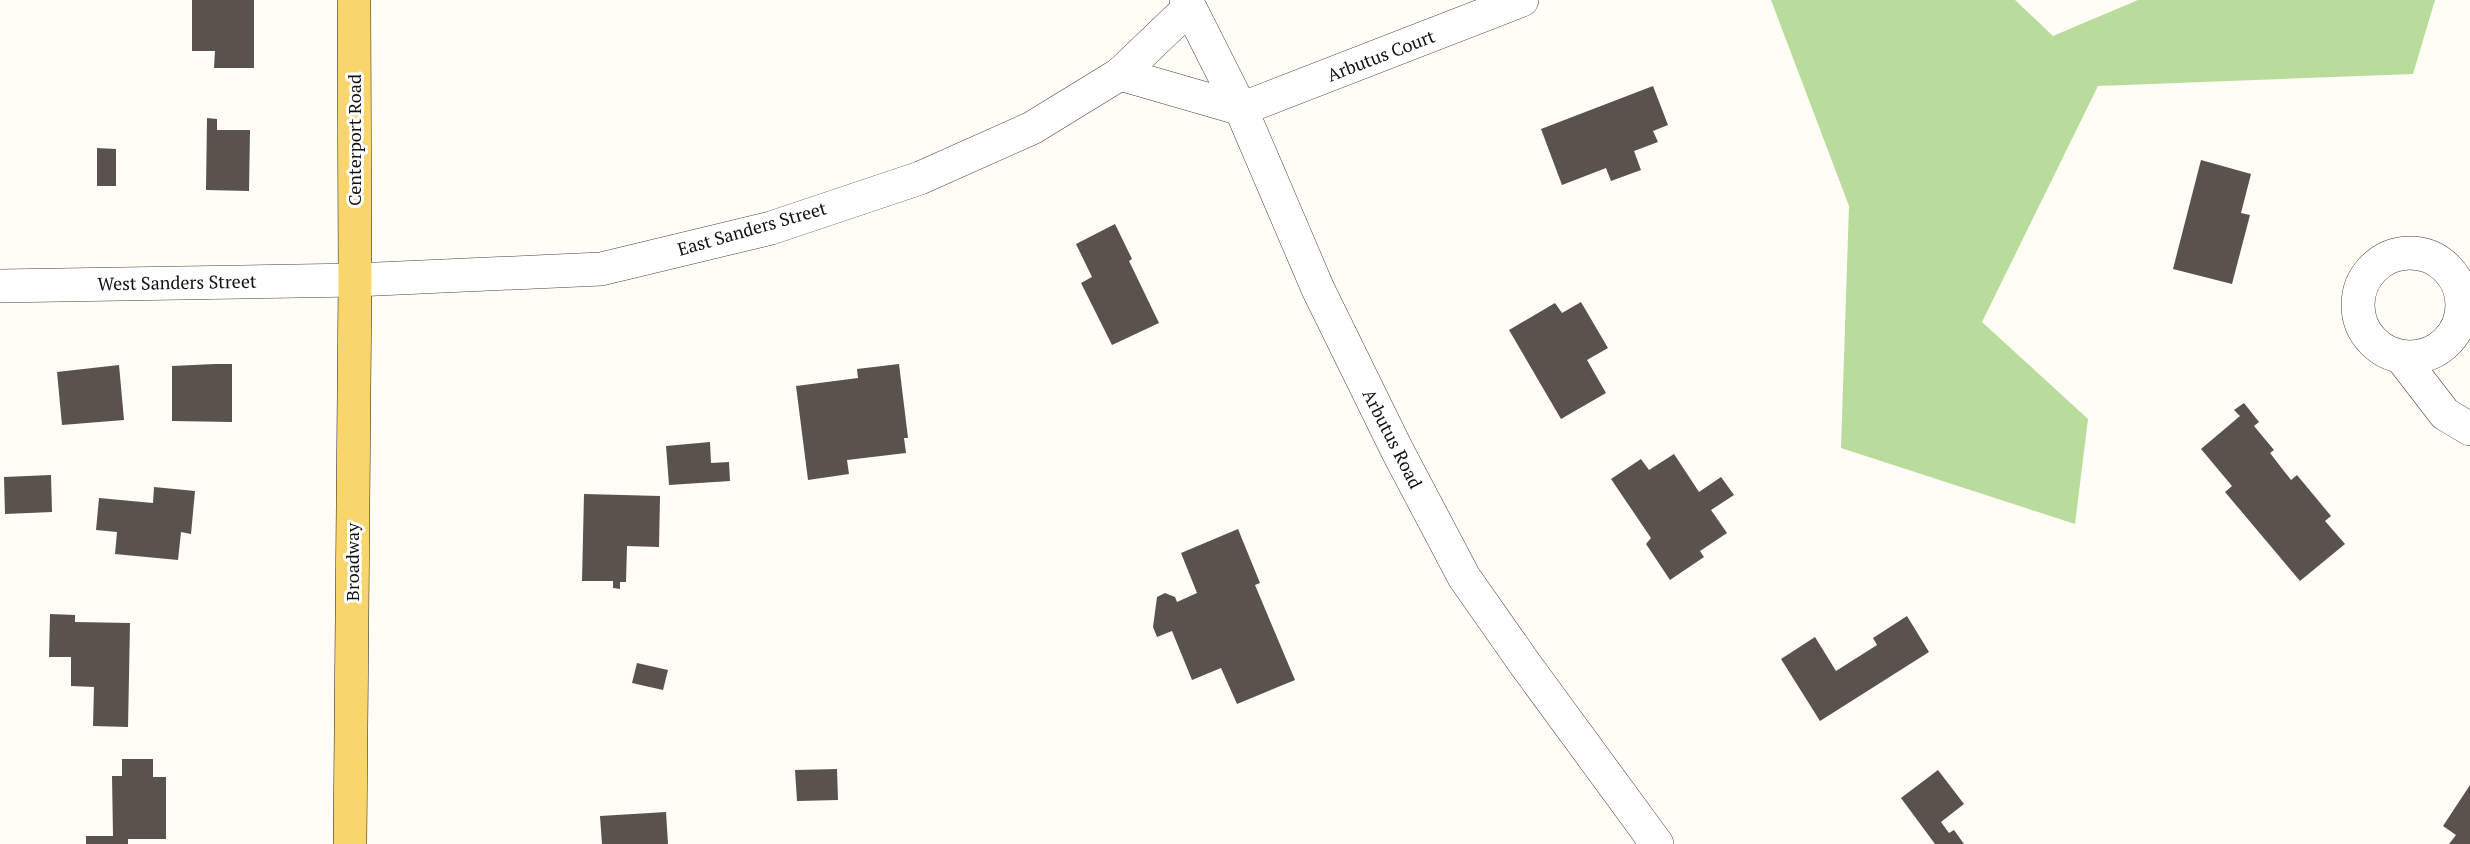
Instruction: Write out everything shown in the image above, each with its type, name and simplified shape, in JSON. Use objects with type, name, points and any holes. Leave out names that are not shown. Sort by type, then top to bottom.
[{"type":"main road","name":"Centerport Road","points":[[354,0],[355,280]]},
{"type":"main road","name":"Broadway","points":[[350,844],[355,280]]},
{"type":"street","name":"Arbutus Court","points":[[1241,109],[1521,0]]},
{"type":"street","name":"East Sanders Street","points":[[355,280],[601,269],[771,228],[920,178],[1032,128],[1120,74],[1187,4]]},
{"type":"street","name":"Arbutus Road","points":[[1187,4],[1241,109],[1318,289],[1397,450],[1464,577],[1657,844]]},
{"type":"street","points":[[1120,74],[1241,109]]},
{"type":"street","name":"West Sanders Street","points":[[0,286],[355,280]]},
{"type":"street","points":[[2401,357],[2445,414],[2470,429]]},
{"type":"green space","points":[[1771,0],[2015,0],[2053,36],[2138,0],[2435,0],[2413,74],[2098,86],[1982,322],[2088,419],[2075,524],[1841,448],[1849,206]]},
{"type":"building","points":[[192,0],[254,0],[254,68],[214,68],[215,51],[192,51]]},
{"type":"building","points":[[1653,86],[1668,125],[1653,131],[1658,142],[1634,151],[1641,170],[1611,181],[1606,168],[1562,185],[1541,129]]},
{"type":"building","points":[[207,118],[217,119],[217,130],[250,130],[249,191],[206,190]]},
{"type":"building","points":[[97,148],[116,149],[116,186],[97,186]]},
{"type":"building","points":[[2201,160],[2251,174],[2241,213],[2250,215],[2232,284],[2173,269]]},
{"type":"building","points":[[1115,224],[1132,259],[1129,261],[1159,323],[1112,345],[1081,283],[1092,277],[1076,244]]},
{"type":"building","points":[[1581,302],[1608,348],[1587,360],[1606,393],[1561,419],[1509,330],[1555,303],[1562,313]]},
{"type":"building","points":[[232,364],[232,422],[172,421],[172,366]]},
{"type":"building","points":[[899,364],[908,438],[904,438],[906,453],[847,460],[849,474],[808,480],[796,386],[858,378],[857,369]]},
{"type":"building","points":[[119,365],[124,420],[62,425],[57,372]]},
{"type":"building","points":[[2244,403],[2259,422],[2254,426],[2274,450],[2270,453],[2291,480],[2297,475],[2331,516],[2325,521],[2345,544],[2300,581],[2225,492],[2232,486],[2201,449],[2240,416],[2234,410]]},
{"type":"building","points":[[710,442],[711,463],[729,462],[730,481],[669,485],[666,446]]},
{"type":"building","points":[[1674,454],[1699,492],[1721,477],[1734,495],[1711,510],[1727,533],[1700,551],[1704,557],[1670,580],[1646,544],[1651,538],[1611,479],[1641,459],[1649,470]]},
{"type":"building","points":[[51,475],[52,512],[5,514],[4,477]]},
{"type":"building","points":[[154,487],[195,491],[191,534],[181,532],[178,560],[115,554],[117,532],[96,530],[99,498],[153,503]]},
{"type":"building","points":[[584,494],[660,496],[659,547],[627,546],[626,582],[620,582],[620,589],[613,588],[613,581],[582,581]]},
{"type":"building","points":[[1238,529],[1260,583],[1255,585],[1295,680],[1237,704],[1221,668],[1192,680],[1172,631],[1157,637],[1153,627],[1157,597],[1165,593],[1175,597],[1177,602],[1197,593],[1181,553]]},
{"type":"building","points":[[50,614],[75,615],[75,622],[130,623],[128,727],[93,726],[94,687],[71,686],[71,657],[49,657]]},
{"type":"building","points":[[1907,616],[1929,652],[1820,721],[1781,659],[1815,637],[1836,671],[1877,645],[1873,638]]},
{"type":"building","points":[[637,663],[668,670],[663,690],[632,683]]},
{"type":"building","points":[[122,759],[153,759],[153,777],[166,777],[166,839],[128,839],[128,844],[86,844],[86,836],[113,836],[112,776],[122,776]]},
{"type":"building","points":[[837,769],[838,800],[797,801],[795,770]]},
{"type":"building","points":[[1938,770],[1964,804],[1941,822],[1949,833],[1954,830],[1964,844],[1935,844],[1901,798]]},
{"type":"building","points":[[2470,785],[2470,844],[2449,844],[2456,835],[2443,826]]},
{"type":"building","points":[[666,812],[668,844],[602,844],[600,816]]}]
